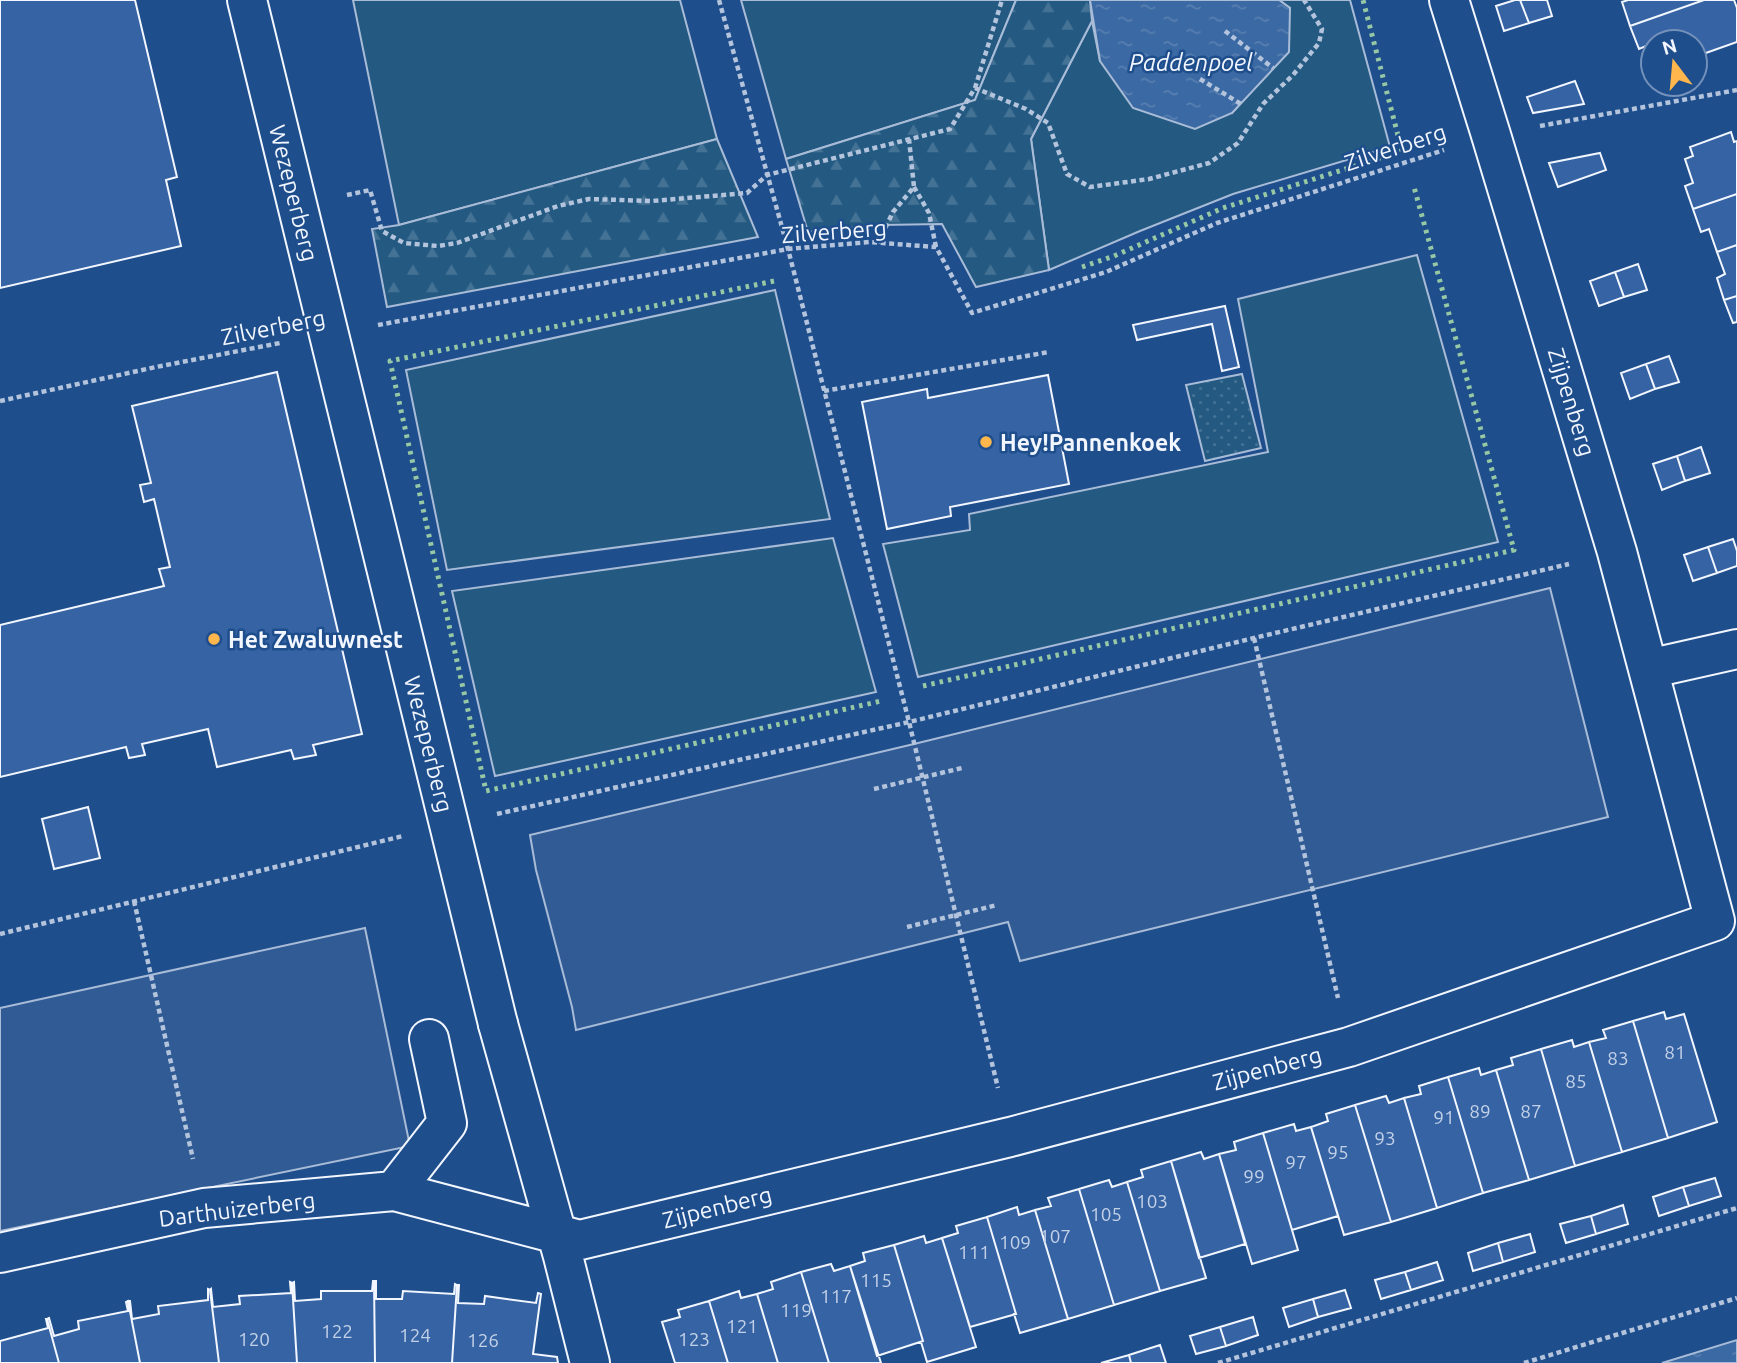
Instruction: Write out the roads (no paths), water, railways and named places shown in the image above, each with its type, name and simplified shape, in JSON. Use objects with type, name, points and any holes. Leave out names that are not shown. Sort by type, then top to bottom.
[{"type":"street","name":"Wezeperberg","points":[[247,0],[498,1024],[590,1363]]},
{"type":"street","name":"Zijpenberg","points":[[556,1234],[580,1240],[1010,1137],[1349,1046],[1716,921],[1617,552],[1449,0]]},
{"type":"street","points":[[1648,669],[1737,649]]},
{"type":"street","points":[[394,1191],[447,1123],[429,1040]]},
{"type":"street","name":"Darthuizerberg","points":[[0,1253],[204,1208],[394,1191],[556,1234]]},
{"type":"water","name":"Paddenpoel","points":[[1090,0],[1279,0],[1290,8],[1289,52],[1232,113],[1195,129],[1133,108],[1100,61]]},
{"type":"water","points":[[1737,1340],[1737,1363],[1662,1363]]},
{"type":"place","name":"Hey!Pannenkoek","points":[[986,442]]},
{"type":"place","name":"Het Zwaluwnest","points":[[214,639]]}]
